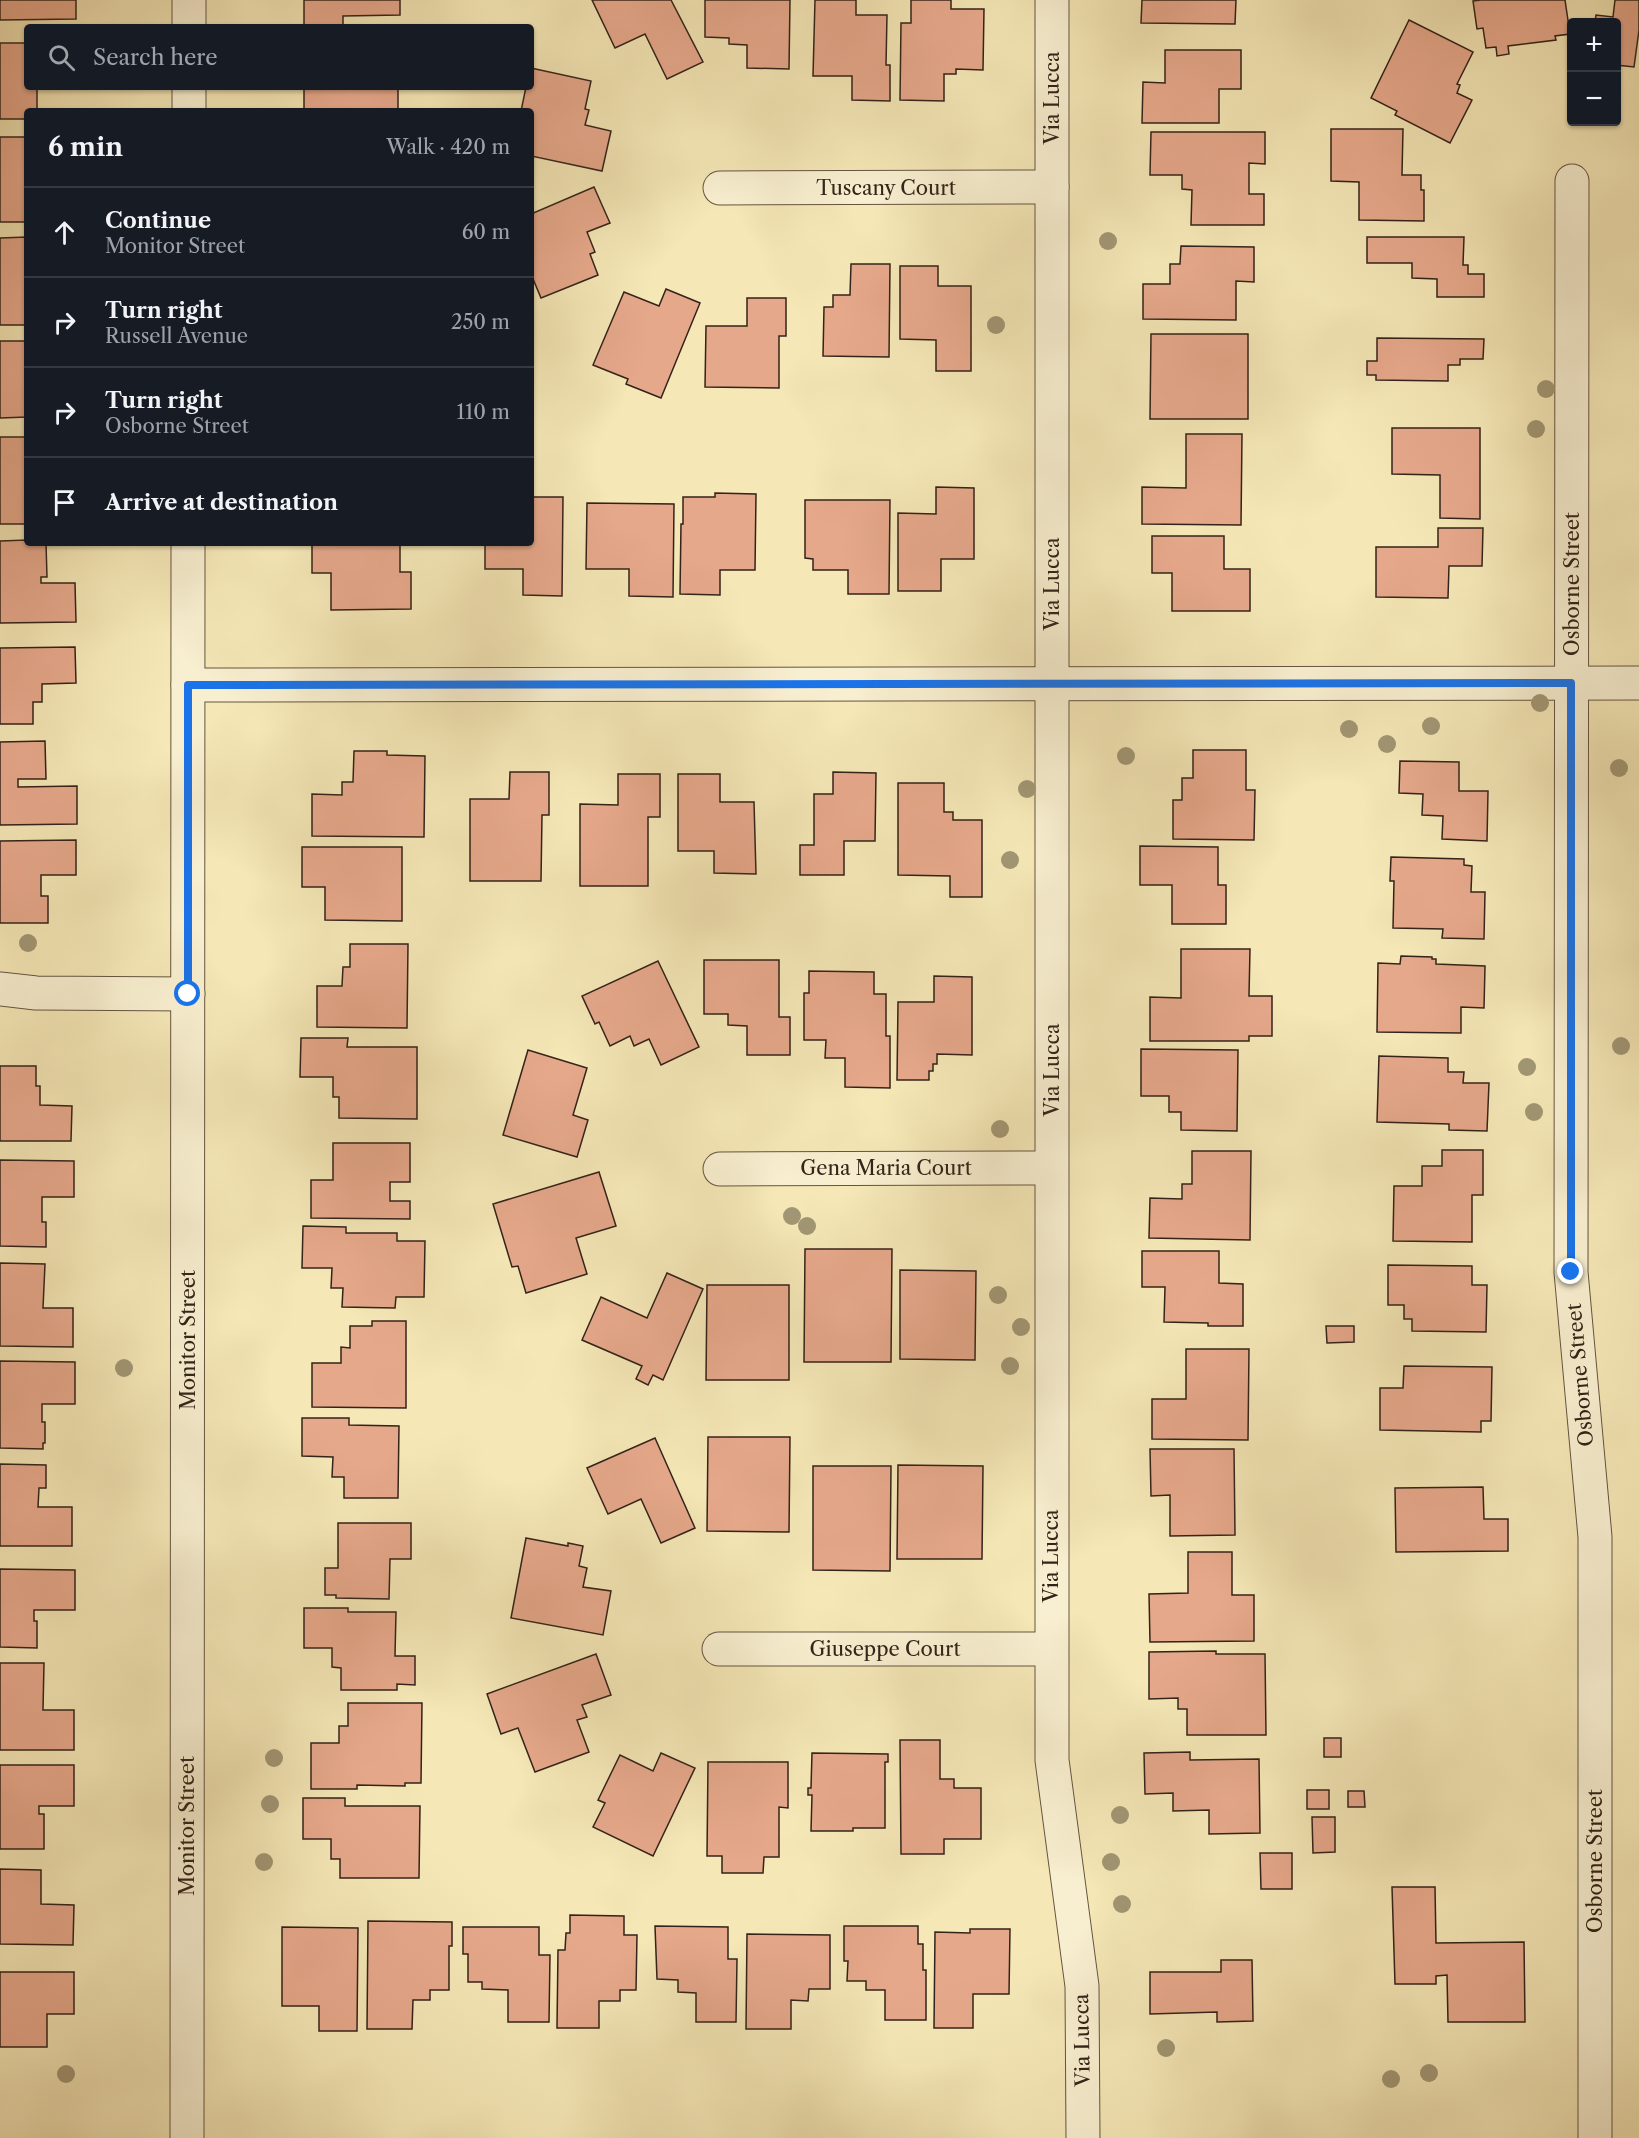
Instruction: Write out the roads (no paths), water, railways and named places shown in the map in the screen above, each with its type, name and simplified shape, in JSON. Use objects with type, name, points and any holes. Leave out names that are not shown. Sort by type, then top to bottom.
[{"type":"street","points":[[189,0],[189,24]]},
{"type":"street","name":"Via Lucca","points":[[1052,0],[1052,1760],[1082,1986],[1083,2138]]},
{"type":"street","points":[[189,90],[189,108]]},
{"type":"street","name":"Osborne Street","points":[[1572,181],[1571,1272],[1595,1537],[1595,2138]]},
{"type":"street","name":"Tuscany Court","points":[[720,188],[1052,187]]},
{"type":"street","name":"Monitor Street","points":[[187,2138],[188,546]]},
{"type":"street","points":[[188,685],[1639,683]]},
{"type":"street","points":[[0,989],[36,993],[188,994]]},
{"type":"street","name":"Gena Maria Court","points":[[720,1169],[1051,1168]]},
{"type":"street","name":"Giuseppe Court","points":[[719,1649],[1051,1649]]}]
